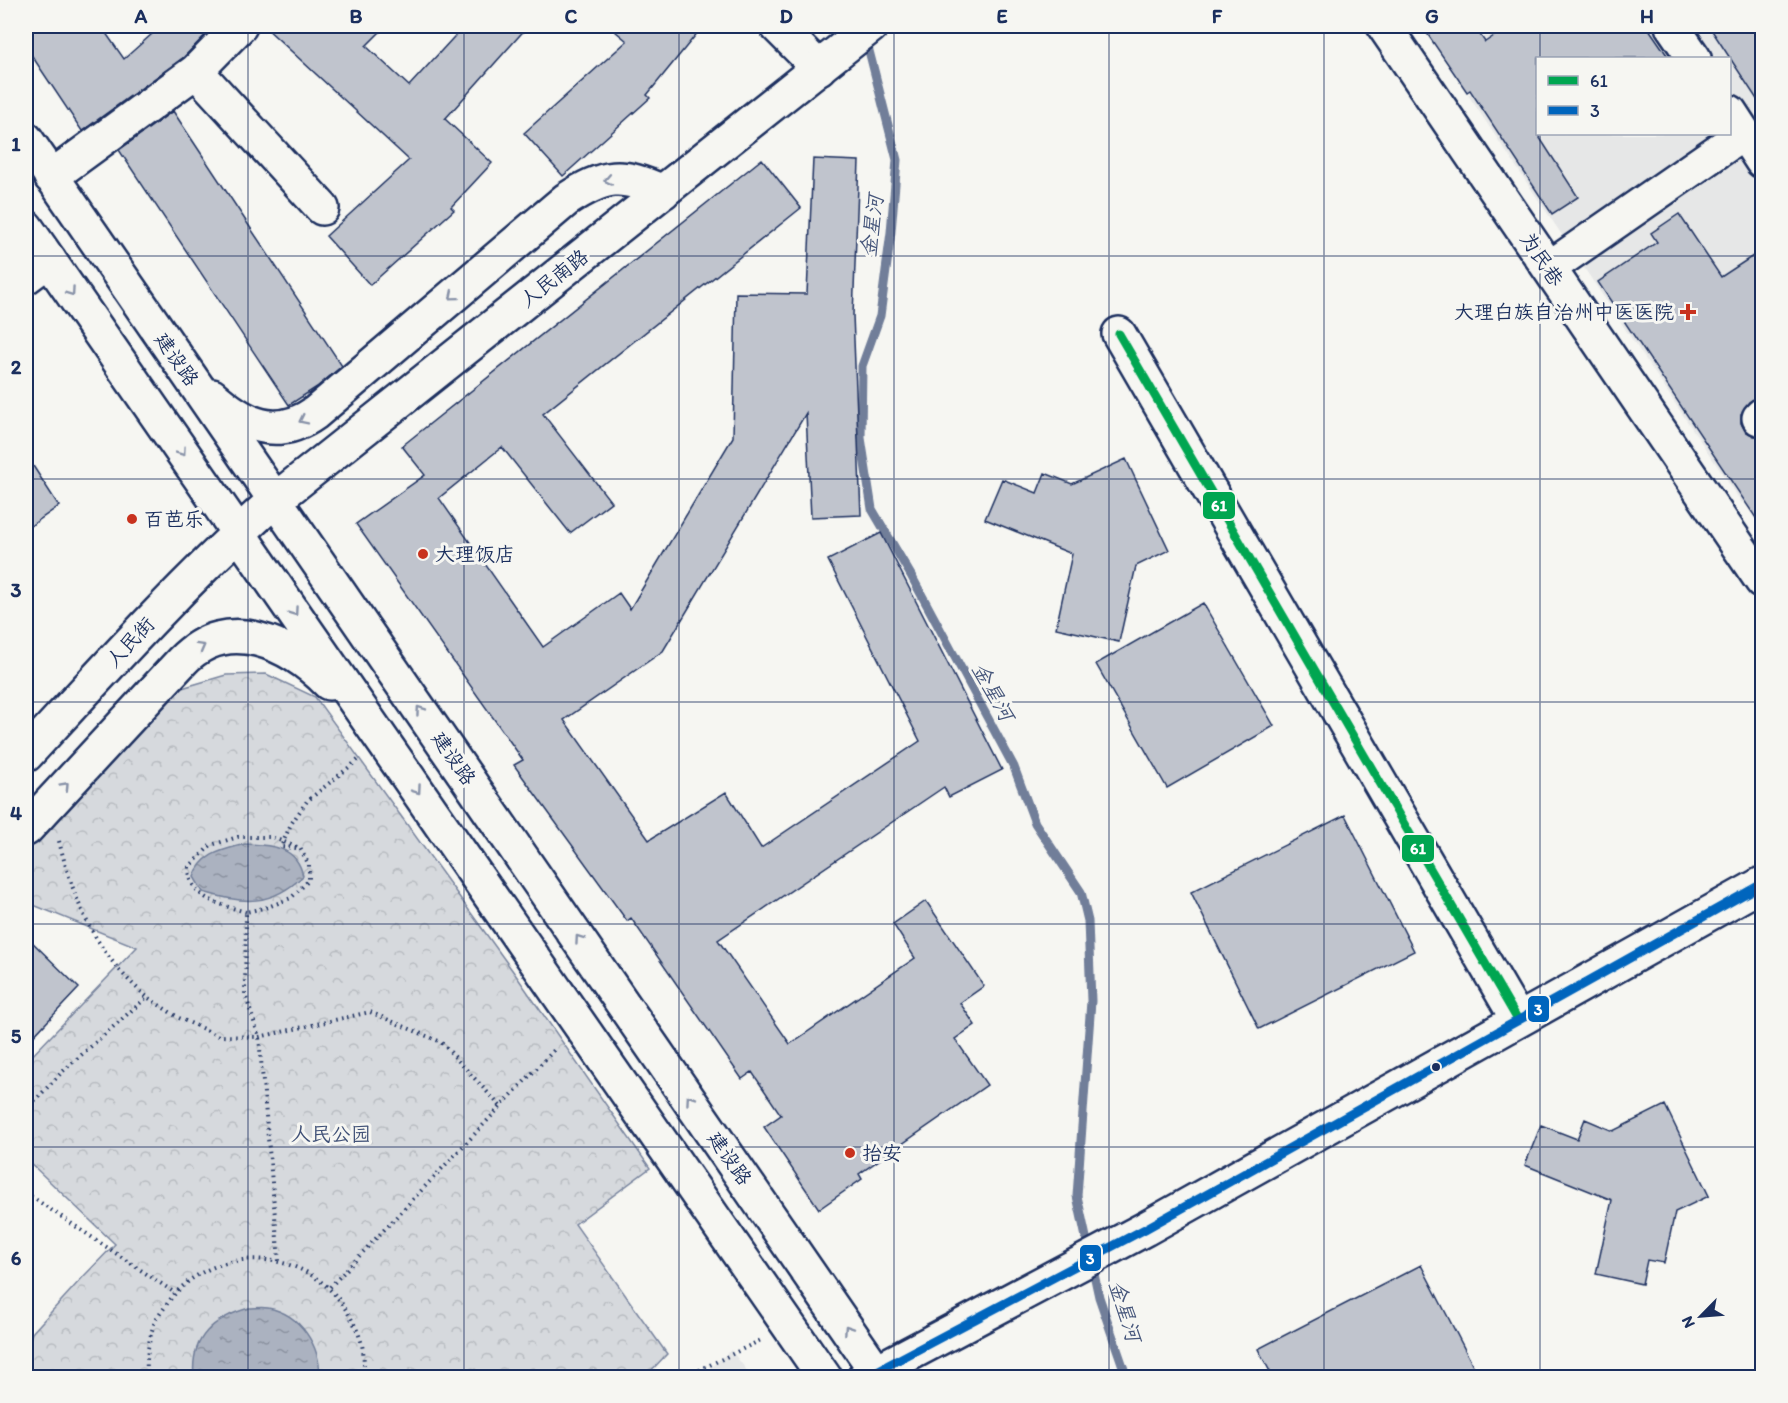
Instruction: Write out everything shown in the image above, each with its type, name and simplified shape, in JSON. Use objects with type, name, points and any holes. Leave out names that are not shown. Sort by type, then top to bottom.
[{"type":"main road","points":[[51,177],[196,71],[240,26]]},
{"type":"main road","points":[[777,26],[819,68]]},
{"type":"main road","name":"为民巷","points":[[1384,26],[1762,581]]},
{"type":"main road","points":[[1672,26],[1693,57]]},
{"type":"main road","name":"人民南路","points":[[238,532],[275,500],[860,35]]},
{"type":"main road","points":[[196,71],[322,208]]},
{"type":"main road","points":[[1737,122],[1762,161]]},
{"type":"main road","points":[[1549,268],[1720,135]]},
{"type":"main road","name":"建设路","points":[[26,140],[874,1375]]},
{"type":"main road","points":[[188,374],[228,410],[245,421],[273,427],[302,422],[558,207],[583,189],[610,179],[626,178],[663,192]]},
{"type":"main road","points":[[26,227],[37,268],[238,532],[825,1377]]},
{"type":"main road","points":[[1119,334],[1518,1020]]},
{"type":"main road","name":"人民街","points":[[26,755],[168,601],[238,532]]},
{"type":"main road","points":[[26,829],[187,656],[214,640],[248,638],[269,642],[291,652],[313,666],[376,731]]},
{"type":"main road","points":[[874,1375],[1059,1275],[1762,884]]},
{"type":"path","points":[[284,842],[291,824],[307,801],[376,731]]},
{"type":"path","points":[[238,837],[271,837],[284,842],[300,848],[309,865],[309,880],[291,898],[268,907],[246,912],[218,904],[200,895],[189,878],[189,867],[211,845],[238,837]]},
{"type":"path","points":[[59,840],[65,867],[84,919],[111,961],[129,982],[179,1018],[219,1036],[259,1037],[370,1012],[441,1042],[501,1107]]},
{"type":"path","points":[[246,912],[245,994],[259,1037],[279,1261]]},
{"type":"path","points":[[26,1110],[62,1072],[147,997]]},
{"type":"path","points":[[330,1287],[579,1023]]},
{"type":"path","points":[[26,1193],[175,1293]]},
{"type":"path","points":[[147,1377],[146,1356],[155,1322],[175,1293],[199,1274],[227,1262],[258,1258],[279,1261],[308,1272],[330,1287],[351,1315],[363,1348],[364,1377]]},
{"type":"path","points":[[683,1377],[790,1326]]},
{"type":"shaded area","name":"大理白族自治州中医医院","points":[[1477,26],[1762,26],[1762,490],[1742,503],[1468,95],[1506,72]]},
{"type":"shaded area","points":[[731,1350],[752,1377],[700,1377]]},
{"type":"green space","name":"人民公园","points":[[266,674],[315,697],[515,974],[650,1168],[575,1224],[667,1354],[644,1378],[26,1378],[26,1352],[32,1333],[115,1244],[26,1159],[26,1062],[137,947],[26,902],[26,848],[182,688],[226,675]]},
{"type":"water","points":[[245,844],[282,849],[295,858],[303,876],[280,893],[256,900],[231,899],[203,892],[194,877],[202,863],[214,854]]},
{"type":"water","points":[[249,1308],[280,1311],[299,1324],[317,1354],[320,1377],[194,1377],[196,1351],[207,1331],[225,1317]]},
{"type":"building","points":[[26,26],[101,26],[124,59],[161,26],[214,26],[184,57],[82,131],[26,47]]},
{"type":"building","points":[[264,26],[386,26],[366,46],[409,86],[464,26],[528,26],[445,119],[492,163],[451,207],[454,210],[370,285],[326,236],[409,160]]},
{"type":"building","points":[[609,26],[703,26],[647,95],[650,98],[563,176],[524,133],[627,41]]},
{"type":"building","points":[[1422,26],[1474,26],[1485,42],[1509,26],[1647,26],[1668,57],[1536,57],[1536,135],[1578,197],[1552,214],[1470,90],[1467,92]]},
{"type":"building","points":[[1709,26],[1762,26],[1762,107],[1731,57]]},
{"type":"building","points":[[173,111],[342,366],[317,387],[289,405],[119,150]]},
{"type":"building","points":[[762,159],[801,208],[543,414],[611,502],[570,533],[502,447],[439,498],[543,647],[619,593],[630,609],[733,437],[736,293],[807,294],[813,159],[859,161],[853,315],[861,515],[811,517],[806,413],[663,651],[564,720],[649,840],[726,792],[761,848],[920,741],[828,560],[881,533],[1002,770],[949,797],[944,787],[718,940],[790,1044],[915,958],[893,924],[926,901],[984,986],[960,1003],[975,1025],[955,1039],[987,1085],[859,1174],[862,1179],[819,1209],[764,1127],[781,1115],[752,1072],[742,1079],[631,918],[627,921],[514,765],[523,760],[356,524],[425,475],[402,446]]},
{"type":"building","points":[[1679,214],[1721,277],[1762,250],[1762,397],[1749,402],[1741,414],[1741,423],[1745,431],[1754,436],[1762,436],[1762,527],[1598,282],[1657,242],[1651,233]]},
{"type":"building","points":[[26,455],[59,506],[26,529]]},
{"type":"building","points":[[1126,459],[1169,550],[1136,566],[1119,642],[1056,628],[1072,554],[985,519],[1002,479],[1037,493],[1045,473],[1072,484]]},
{"type":"building","points":[[1203,603],[1274,726],[1167,788],[1096,664]]},
{"type":"building","points":[[1345,815],[1414,951],[1259,1029],[1191,892]]},
{"type":"building","points":[[26,936],[79,988],[26,1044]]},
{"type":"building","points":[[1665,1105],[1709,1196],[1675,1212],[1664,1263],[1647,1260],[1642,1284],[1596,1274],[1612,1200],[1525,1165],[1541,1125],[1577,1139],[1585,1119],[1613,1131]]},
{"type":"building","points":[[1421,1265],[1479,1377],[1273,1377],[1258,1349]]},
{"type":"waterway","name":"金星河","points":[[866,39],[897,160],[891,232],[880,316],[862,366],[861,438],[872,509],[912,577],[1014,767],[1035,823],[1081,892],[1088,921],[1091,1001],[1077,1196],[1099,1297],[1127,1378]]},
{"type":"transit line","name":"61","points":[[1119,334],[1518,1020]]},
{"type":"transit line","name":"3","points":[[864,1378],[1145,1229],[1762,884]]},
{"type":"place","name":"大理白族自治州中医医院","points":[[1688,312]]},
{"type":"place","name":"百芭乐","points":[[132,519]]},
{"type":"place","name":"大理饭店","points":[[423,554]]},
{"type":"place","name":"抬安","points":[[850,1153]]}]
